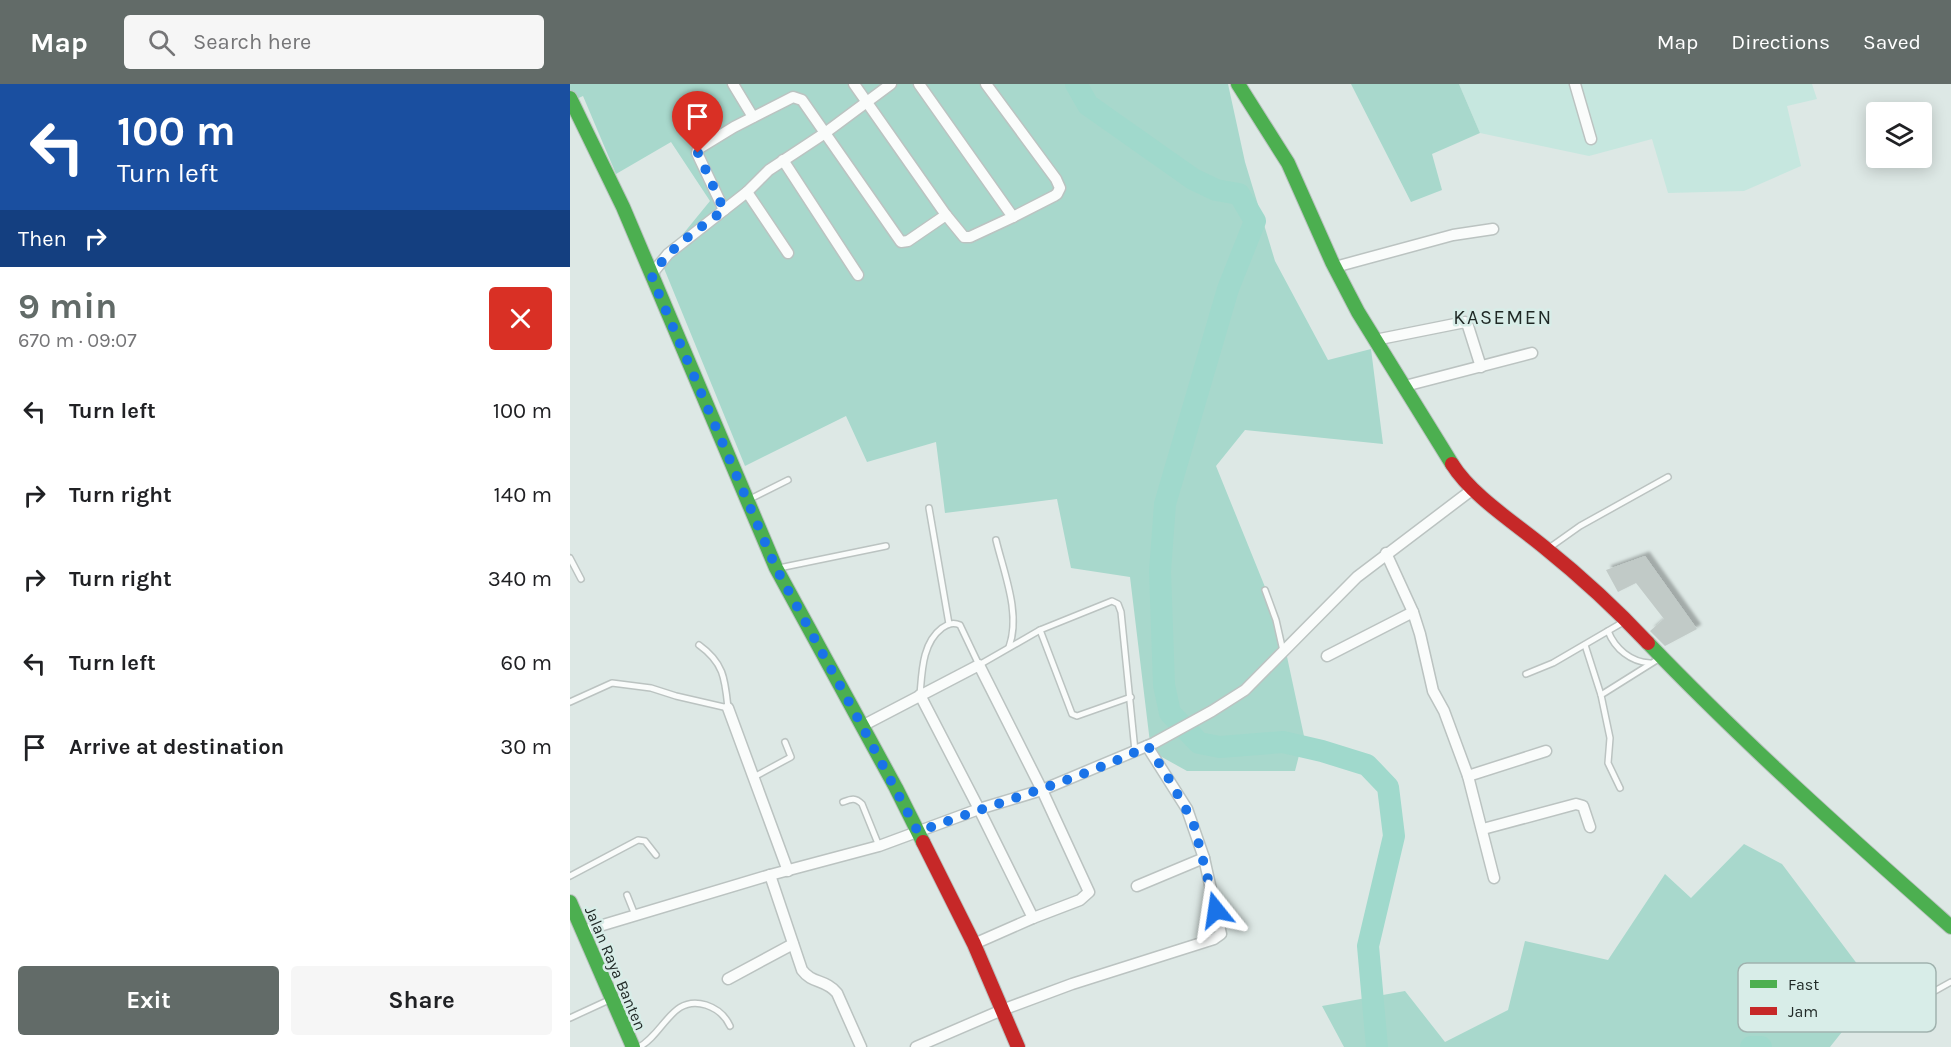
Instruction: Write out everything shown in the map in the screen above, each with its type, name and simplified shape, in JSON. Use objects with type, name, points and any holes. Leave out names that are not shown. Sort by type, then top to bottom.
[{"type":"street","points":[[733,84],[753,117]]},
{"type":"street","points":[[854,84],[946,215],[966,238],[1054,196],[1060,188],[1056,179],[986,84]]},
{"type":"street","points":[[652,278],[655,270],[668,254],[747,192],[758,179],[891,84]]},
{"type":"street","points":[[919,84],[1013,217]]},
{"type":"street","points":[[1238,84],[1288,163],[1358,312],[1456,470],[1473,489],[1547,549],[1626,620],[1657,660],[1697,694],[1825,816],[1951,927]]},
{"type":"street","points":[[1575,84],[1591,139]]},
{"type":"street","points":[[724,210],[698,149],[753,117],[793,97],[798,97],[901,242],[906,243],[946,215]]},
{"type":"street","points":[[570,98],[623,207],[776,568],[918,832],[974,944],[1018,1047]]},
{"type":"street","points":[[783,160],[858,275]]},
{"type":"street","points":[[747,192],[788,253]]},
{"type":"street","points":[[1335,267],[1453,235],[1493,229]]},
{"type":"street","points":[[1375,340],[1465,322],[1481,367]]},
{"type":"street","points":[[1405,386],[1532,353]]},
{"type":"street","points":[[583,930],[879,846],[979,809],[1042,790],[1135,753],[1212,711],[1245,690],[1357,577],[1473,489]]},
{"type":"street","points":[[1386,553],[1413,612],[1433,691],[1444,711],[1468,776],[1494,878]]},
{"type":"street","points":[[1327,656],[1413,612]]},
{"type":"street","points":[[862,726],[979,665],[1042,790],[1089,892],[1080,900],[974,944]]},
{"type":"street","points":[[920,695],[1033,918]]},
{"type":"street","points":[[728,708],[788,871]]},
{"type":"street","points":[[916,1047],[1002,1010],[1099,975],[1219,937],[1221,929],[1193,822],[1151,745]]},
{"type":"street","points":[[1468,776],[1546,751]]},
{"type":"street","points":[[1483,829],[1576,804],[1583,806],[1590,826]]},
{"type":"street","points":[[1137,886],[1204,858]]},
{"type":"street","points":[[771,875],[793,944],[807,978],[831,986],[837,993],[861,1047]]},
{"type":"street","name":"Jalan Raya Banten","points":[[570,902],[633,1047]]},
{"type":"street","points":[[728,979],[793,944]]},
{"type":"lane","points":[[1547,549],[1599,515],[1668,477]]},
{"type":"lane","points":[[747,501],[788,480]]},
{"type":"lane","points":[[928,508],[949,624]]},
{"type":"lane","points":[[996,540],[1012,608],[1013,636],[1009,648]]},
{"type":"lane","points":[[776,568],[886,546]]},
{"type":"lane","points":[[570,558],[581,579]]},
{"type":"lane","points":[[1265,590],[1276,620],[1283,653]]},
{"type":"lane","points":[[920,695],[923,666],[930,643],[934,635],[949,624],[960,625],[979,665],[1040,630],[1112,601],[1118,604],[1121,612],[1135,753]]},
{"type":"lane","points":[[1526,674],[1553,663],[1626,620]]},
{"type":"lane","points":[[1040,630],[1072,714],[1077,716],[1131,697]]},
{"type":"lane","points":[[1608,631],[1611,640],[1623,653],[1643,663],[1657,660]]},
{"type":"lane","points":[[570,702],[612,683],[651,688],[728,708],[722,670],[713,655],[699,645]]},
{"type":"lane","points":[[1585,645],[1601,695],[1610,738],[1608,763],[1620,788]]},
{"type":"lane","points":[[1601,695],[1657,660]]},
{"type":"lane","points":[[754,777],[791,757],[785,742]]},
{"type":"lane","points":[[843,802],[858,799],[879,846]]},
{"type":"lane","points":[[570,876],[638,840],[645,841],[656,855]]},
{"type":"lane","points":[[627,895],[635,915]]},
{"type":"lane","points":[[1936,990],[1951,982]]},
{"type":"lane","points":[[570,1018],[613,998]]},
{"type":"lane","points":[[639,1047],[650,1040],[673,1012],[690,1004],[703,1004],[717,1009],[730,1026]]},
{"type":"lane","points":[[650,1040],[653,1047]]},
{"type":"green space","points":[[570,84],[1228,84],[1245,162],[1275,261],[1328,360],[1371,349],[1383,444],[1245,430],[1216,466],[1280,624],[1304,736],[1295,771],[1187,771],[1151,751],[1130,577],[1071,568],[1057,499],[945,513],[936,442],[867,462],[846,416],[745,466],[661,261],[710,201],[671,142],[616,174],[583,96],[570,102]]},
{"type":"green space","points":[[1351,84],[1459,84],[1480,133],[1432,154],[1442,190],[1411,202]]},
{"type":"green space","points":[[1459,84],[1812,84],[1817,99],[1787,106],[1801,166],[1744,191],[1668,193],[1652,139],[1589,156],[1480,133]]},
{"type":"green space","points":[[1744,844],[1782,864],[1856,963],[1738,963],[1738,1032],[1842,1032],[1830,1047],[1344,1047],[1322,1006],[1405,991],[1445,1042],[1508,1010],[1525,941],[1608,960],[1665,874],[1691,898]]},
{"type":"building","points":[[1645,556],[1697,629],[1665,646],[1650,631],[1664,619],[1636,583],[1618,592],[1606,570]]},
{"type":"waterway","points":[[1076,84],[1088,105],[1193,179],[1216,190],[1239,194],[1255,221],[1228,289],[1165,504],[1160,571],[1164,685],[1170,713],[1199,743],[1220,747],[1283,742],[1322,751],[1367,765],[1388,787],[1394,836],[1368,946],[1377,1047]]},
{"type":"waterway","points":[[1751,1047],[1761,1047]]},
{"type":"traffic: fast","points":[[1238,84],[1288,163],[1332,262],[1358,312],[1452,464]]},
{"type":"traffic: fast","points":[[570,98],[623,207],[776,568],[923,842]]},
{"type":"traffic: fast","points":[[1648,643],[1759,753],[1951,927]]},
{"type":"traffic: fast","points":[[570,902],[633,1047]]},
{"type":"traffic: jam","points":[[1452,464],[1482,498],[1571,569],[1648,643]]},
{"type":"traffic: jam","points":[[923,842],[974,944],[1018,1047]]},
{"type":"district","name":"KASEMEN","points":[[1503,317]]},
{"type":"route","points":[[698,153],[724,210],[668,254],[655,270],[652,278],[776,568],[918,832],[979,809],[1042,790],[1148,746],[1193,822],[1216,910]]}]
